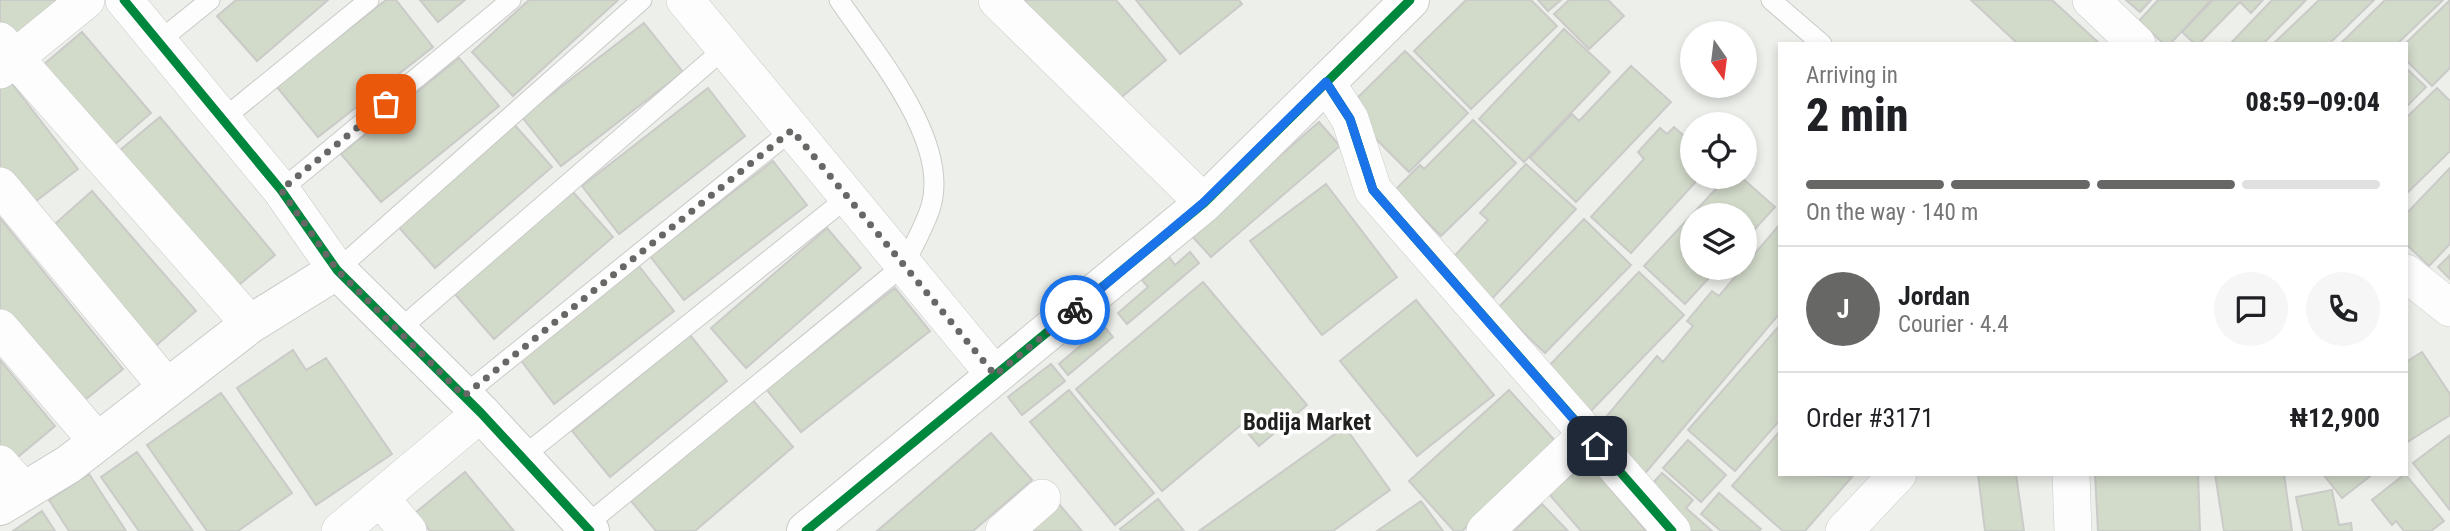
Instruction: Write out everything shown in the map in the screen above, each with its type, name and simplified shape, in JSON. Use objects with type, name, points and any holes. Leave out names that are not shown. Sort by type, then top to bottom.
[{"type":"street","points":[[86,0],[5,56],[250,324]]},
{"type":"street","points":[[124,0],[281,190],[337,270],[400,329],[588,528]]},
{"type":"street","points":[[685,0],[995,375]]},
{"type":"street","points":[[998,0],[1203,203]]},
{"type":"street","points":[[2091,0],[2135,42]]},
{"type":"street","points":[[806,531],[1203,203],[1326,82],[1397,4]]},
{"type":"street","points":[[1326,82],[1350,119],[1373,190],[1672,531]]},
{"type":"street","points":[[0,186],[167,387]]},
{"type":"street","points":[[8,487],[69,464],[250,324],[337,270]]},
{"type":"street","points":[[2408,275],[2450,308]]},
{"type":"street","points":[[0,328],[98,442]]},
{"type":"street","points":[[340,531],[380,498],[472,404]]},
{"type":"street","points":[[1485,531],[1587,434]]},
{"type":"street","points":[[1844,531],[1896,476]]},
{"type":"street","points":[[2071,476],[2073,531]]},
{"type":"street","points":[[380,498],[408,531]]},
{"type":"street","points":[[1004,531],[1042,498]]},
{"type":"lane","points":[[158,42],[210,0]]},
{"type":"lane","points":[[223,119],[369,0]]},
{"type":"lane","points":[[281,190],[510,0]]},
{"type":"lane","points":[[337,270],[642,0]]},
{"type":"lane","points":[[588,528],[904,265],[931,205],[935,170],[911,107],[839,0]]},
{"type":"lane","points":[[1771,0],[1820,42]]},
{"type":"lane","points":[[400,329],[725,48]]},
{"type":"lane","points":[[472,404],[792,130]]},
{"type":"lane","points":[[521,457],[848,197]]},
{"type":"building","points":[[0,0],[59,0],[9,47],[0,37]]},
{"type":"building","points":[[236,0],[328,0],[257,61],[217,16]]},
{"type":"building","points":[[386,0],[396,0],[433,47],[318,137],[276,86]]},
{"type":"building","points":[[420,0],[465,0],[438,22]]},
{"type":"building","points":[[529,0],[618,0],[513,96],[472,52]]},
{"type":"building","points":[[1024,0],[1116,0],[1166,60],[1112,105]]},
{"type":"building","points":[[1136,0],[1239,0],[1242,4],[1180,54]]},
{"type":"building","points":[[1466,0],[1531,0],[1557,26],[1471,109],[1414,51]]},
{"type":"building","points":[[1538,0],[1561,0],[1548,11]]},
{"type":"building","points":[[1569,0],[1608,0],[1624,16],[1589,49],[1554,14]]},
{"type":"building","points":[[1971,0],[2052,0],[2098,42],[2016,42]]},
{"type":"building","points":[[2126,0],[2151,0],[2140,12]]},
{"type":"building","points":[[2158,0],[2211,0],[2172,42],[2162,42],[2139,21]]},
{"type":"building","points":[[2213,0],[2263,0],[2251,13],[2240,2],[2201,42],[2193,42],[2182,32]]},
{"type":"building","points":[[2272,0],[2306,0],[2265,42],[2232,42]]},
{"type":"building","points":[[2319,0],[2374,0],[2331,42],[2275,42]]},
{"type":"building","points":[[2385,0],[2443,0],[2399,42],[2342,42]]},
{"type":"building","points":[[2450,0],[2450,68],[2432,86],[2408,62],[2407,42]]},
{"type":"building","points":[[644,23],[683,72],[561,166],[522,117]]},
{"type":"building","points":[[1564,29],[1610,72],[1524,162],[1479,119]]},
{"type":"building","points":[[82,32],[151,113],[106,152],[37,70]]},
{"type":"building","points":[[1405,51],[1468,113],[1409,172],[1346,109]]},
{"type":"building","points":[[459,58],[499,106],[381,202],[341,154]]},
{"type":"building","points":[[1631,66],[1671,102],[1576,202],[1530,158],[1572,114],[1579,121]]},
{"type":"building","points":[[2408,70],[2426,87],[2408,105]]},
{"type":"building","points":[[10,81],[78,169],[28,207],[0,171],[0,89]]},
{"type":"building","points":[[708,88],[745,136],[619,234],[582,186]]},
{"type":"building","points":[[2437,88],[2450,101],[2450,151],[2408,192],[2408,116]]},
{"type":"building","points":[[160,117],[275,255],[228,294],[113,156]]},
{"type":"building","points":[[1473,120],[1516,163],[1441,236],[1395,190],[1420,165],[1424,169]]},
{"type":"building","points":[[512,122],[552,167],[435,268],[396,224]]},
{"type":"building","points":[[1319,122],[1340,146],[1211,257],[1190,234]]},
{"type":"building","points":[[1674,127],[1680,132],[1680,189],[1689,189],[1631,253],[1591,217],[1644,159],[1638,152],[1660,128],[1667,134]]},
{"type":"building","points":[[773,161],[807,205],[684,300],[650,256]]},
{"type":"building","points":[[1526,164],[1576,209],[1488,303],[1446,265],[1488,220],[1480,213]]},
{"type":"building","points":[[2450,168],[2450,244],[2429,266],[2408,246],[2408,212]]},
{"type":"building","points":[[1326,184],[1397,277],[1322,335],[1250,241]]},
{"type":"building","points":[[1716,189],[1755,189],[1775,207],[1757,227],[1757,203],[1703,203]]},
{"type":"building","points":[[92,191],[196,311],[151,350],[47,231]]},
{"type":"building","points":[[573,192],[613,237],[494,339],[454,293]]},
{"type":"building","points":[[0,218],[123,369],[75,408],[0,315]]},
{"type":"building","points":[[1584,219],[1631,265],[1545,353],[1498,308]]},
{"type":"building","points":[[1778,226],[1778,315],[1642,477],[1591,435],[1657,356],[1663,362],[1693,326],[1687,321],[1712,291],[1719,296],[1733,280],[1757,280],[1757,251]]},
{"type":"building","points":[[1680,227],[1680,280],[1707,280],[1685,304],[1644,266]]},
{"type":"building","points":[[827,228],[861,268],[746,368],[711,328]]},
{"type":"building","points":[[1190,252],[1199,263],[1127,324],[1118,313],[1148,287],[1142,280],[1169,257],[1175,265]]},
{"type":"building","points":[[2450,255],[2450,279],[2438,267]]},
{"type":"building","points":[[639,266],[674,311],[554,404],[520,359]]},
{"type":"building","points":[[1639,272],[1684,315],[1588,414],[1544,371]]},
{"type":"building","points":[[1203,282],[1307,405],[1259,446],[1241,425],[1162,491],[1076,389]]},
{"type":"building","points":[[895,288],[930,331],[801,432],[766,389]]},
{"type":"building","points":[[1416,300],[1494,395],[1417,456],[1340,361]]},
{"type":"building","points":[[1104,326],[1113,337],[1068,375],[1059,364]]},
{"type":"building","points":[[1778,327],[1778,422],[1735,471],[1688,430]]},
{"type":"building","points":[[690,335],[727,381],[610,477],[572,431]]},
{"type":"building","points":[[293,350],[306,370],[326,358],[392,454],[316,505],[237,388]]},
{"type":"building","points":[[2422,352],[2450,394],[2450,415],[2408,442],[2408,361]]},
{"type":"building","points":[[0,360],[55,426],[6,467],[0,459]]},
{"type":"building","points":[[1051,364],[1065,381],[1022,415],[1008,397]]},
{"type":"building","points":[[1069,390],[1154,493],[1115,525],[1030,422]]},
{"type":"building","points":[[1509,390],[1558,444],[1462,531],[1454,531],[1409,481]]},
{"type":"building","points":[[221,393],[292,493],[238,531],[207,531],[147,445]]},
{"type":"building","points":[[751,398],[793,447],[695,531],[656,531],[631,501]]},
{"type":"building","points":[[1345,427],[1390,490],[1333,531],[1199,531]]},
{"type":"building","points":[[991,433],[1032,480],[973,531],[877,531]]},
{"type":"building","points":[[1778,433],[1778,476],[1852,477],[1805,531],[1783,531],[1732,486]]},
{"type":"building","points":[[2450,435],[2450,510],[2413,463]]},
{"type":"building","points":[[1688,440],[1726,475],[1701,502],[1663,468]]},
{"type":"building","points":[[137,452],[193,531],[139,531],[101,477]]},
{"type":"building","points":[[1588,462],[1646,531],[1581,531],[1549,494]]},
{"type":"building","points":[[465,472],[514,531],[430,531],[415,513]]},
{"type":"building","points":[[1662,473],[1693,500],[1686,508],[1712,531],[1684,531],[1642,495]]},
{"type":"building","points":[[89,474],[126,531],[69,531],[49,500]]},
{"type":"building","points":[[1978,476],[2016,476],[2024,531],[1985,531]]},
{"type":"building","points":[[2095,476],[2198,476],[2200,531],[2098,531]]},
{"type":"building","points":[[2215,476],[2284,476],[2292,531],[2224,531]]},
{"type":"building","points":[[2325,476],[2370,476],[2342,498]]},
{"type":"building","points":[[2402,476],[2407,476],[2444,521],[2431,531],[2404,531],[2396,521],[2392,525],[2372,500]]},
{"type":"building","points":[[2332,490],[2339,525],[2351,523],[2352,531],[2303,531],[2296,497]]},
{"type":"building","points":[[1719,493],[1761,529],[1721,531],[1701,514]]},
{"type":"building","points":[[1158,499],[1184,531],[1120,529]]},
{"type":"building","points":[[1421,501],[1443,531],[1377,531]]},
{"type":"building","points":[[1058,503],[1082,531],[1025,531]]},
{"type":"building","points":[[1542,504],[1568,531],[1514,531]]},
{"type":"building","points":[[42,511],[55,531],[13,531]]},
{"type":"cycle path","points":[[124,0],[281,190],[337,270],[481,413],[590,531]]},
{"type":"cycle path","points":[[806,531],[1204,203],[1410,0]]},
{"type":"cycle path","points":[[1326,82],[1350,119],[1373,190],[1672,531]]},
{"type":"way so far","points":[[386,104],[281,190],[337,270],[375,309],[400,329],[464,396],[792,130],[995,375],[1075,310]]},
{"type":"district","name":"Bodija Market","points":[[1307,422]]},
{"type":"route","points":[[1075,310],[1203,203],[1326,82],[1350,119],[1373,190],[1597,446]]}]
